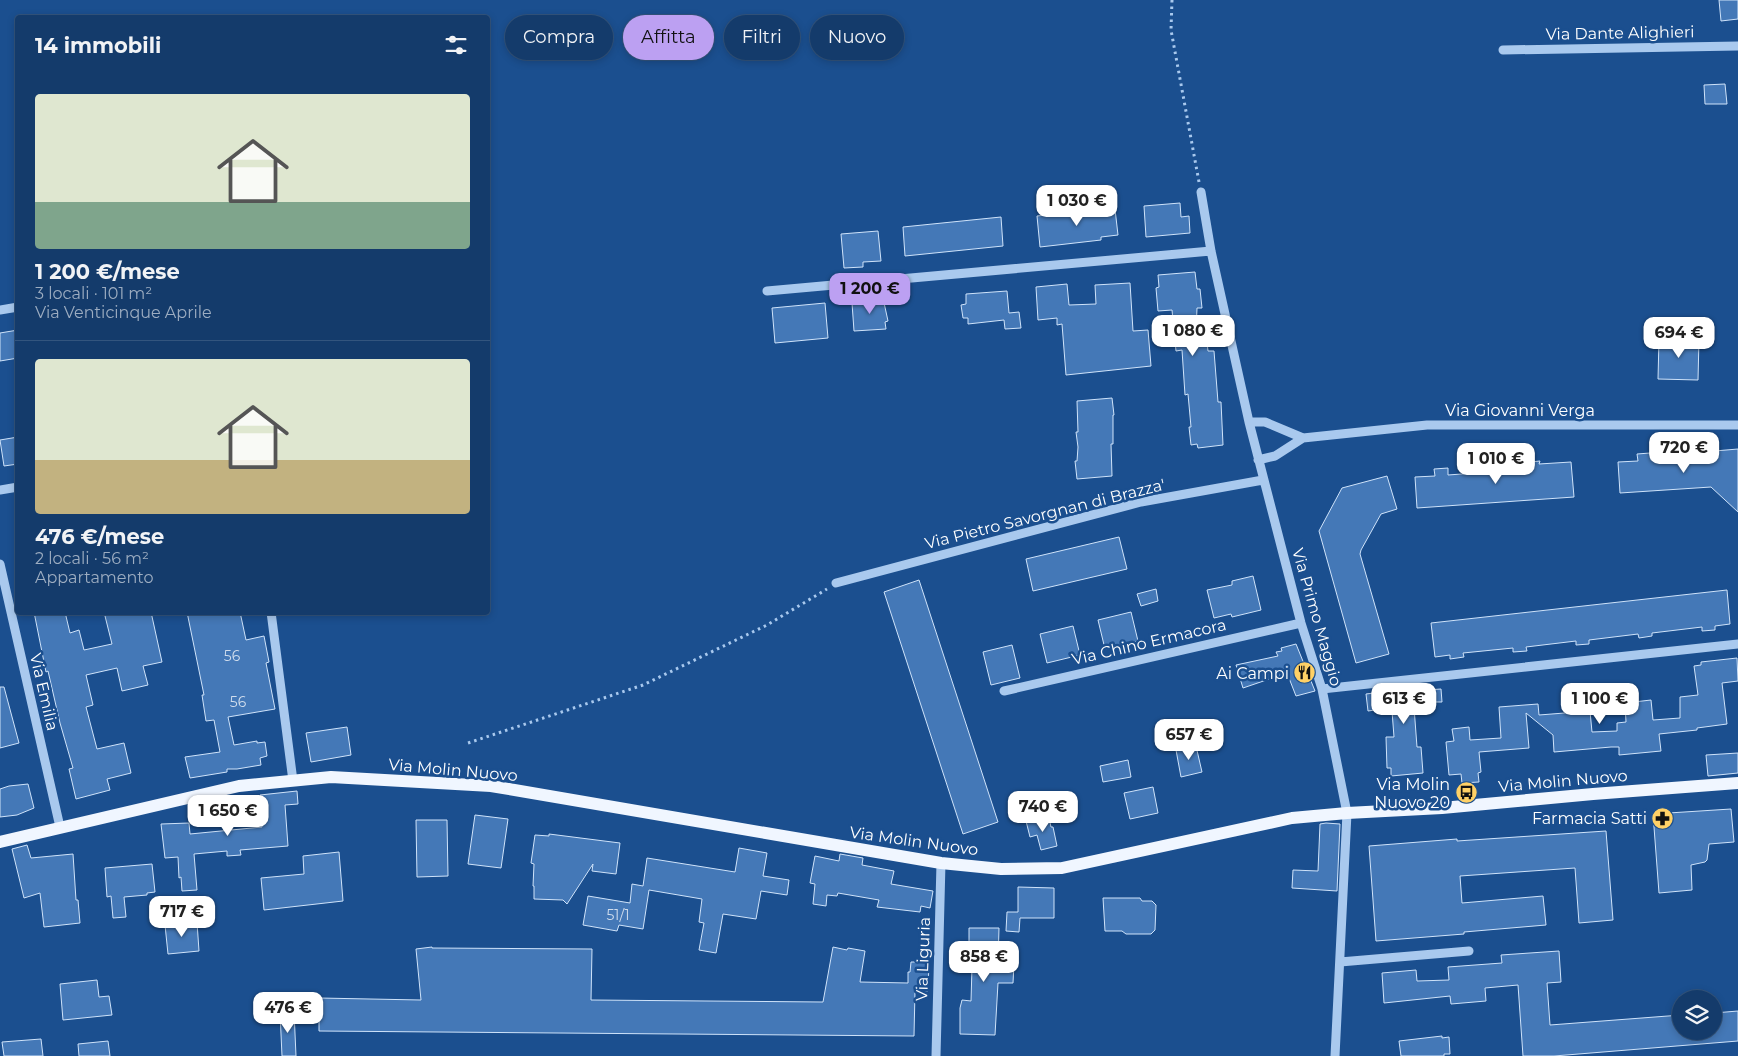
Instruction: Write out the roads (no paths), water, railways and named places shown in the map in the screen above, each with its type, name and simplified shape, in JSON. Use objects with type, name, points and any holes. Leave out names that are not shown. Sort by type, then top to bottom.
[{"type":"main road","name":"Via Molin Nuovo","points":[[0,842],[239,786],[331,777],[491,786],[941,863],[1001,869],[1062,868],[1292,818],[1442,808],[1738,783]]},
{"type":"street","name":"Via Dante Alighieri","points":[[1504,50],[1738,46]]},
{"type":"street","name":"Via Primo Maggio","points":[[1201,192],[1211,251],[1249,422],[1301,623],[1322,688],[1347,813],[1335,1056]]},
{"type":"street","points":[[767,291],[1211,251]]},
{"type":"street","points":[[0,310],[15,308]]},
{"type":"street","name":"Via Giovanni Verga","points":[[1249,422],[1265,422],[1303,438]]},
{"type":"street","name":"Via Giovanni Verga","points":[[1258,460],[1276,456],[1303,438],[1427,425],[1738,425]]},
{"type":"street","name":"Via Pietro Savorgnan di Brazza'","points":[[836,584],[1141,502],[1263,480]]},
{"type":"street","points":[[0,490],[15,488]]},
{"type":"street","name":"Via Emilia","points":[[0,564],[60,827]]},
{"type":"street","points":[[271,615],[293,781]]},
{"type":"street","name":"Via Chino Ermacora","points":[[1004,691],[1301,623]]},
{"type":"street","points":[[1322,688],[1738,644]]},
{"type":"street","name":"Via Liguria","points":[[936,1056],[941,863]]},
{"type":"street","points":[[1340,962],[1469,951]]},
{"type":"place","name":"Ai Campi","points":[[1305,673]]},
{"type":"place","name":"Via Molin Nuovo 20","points":[[1466,793]]},
{"type":"place","name":"Farmacia Satti","points":[[1663,818]]}]
